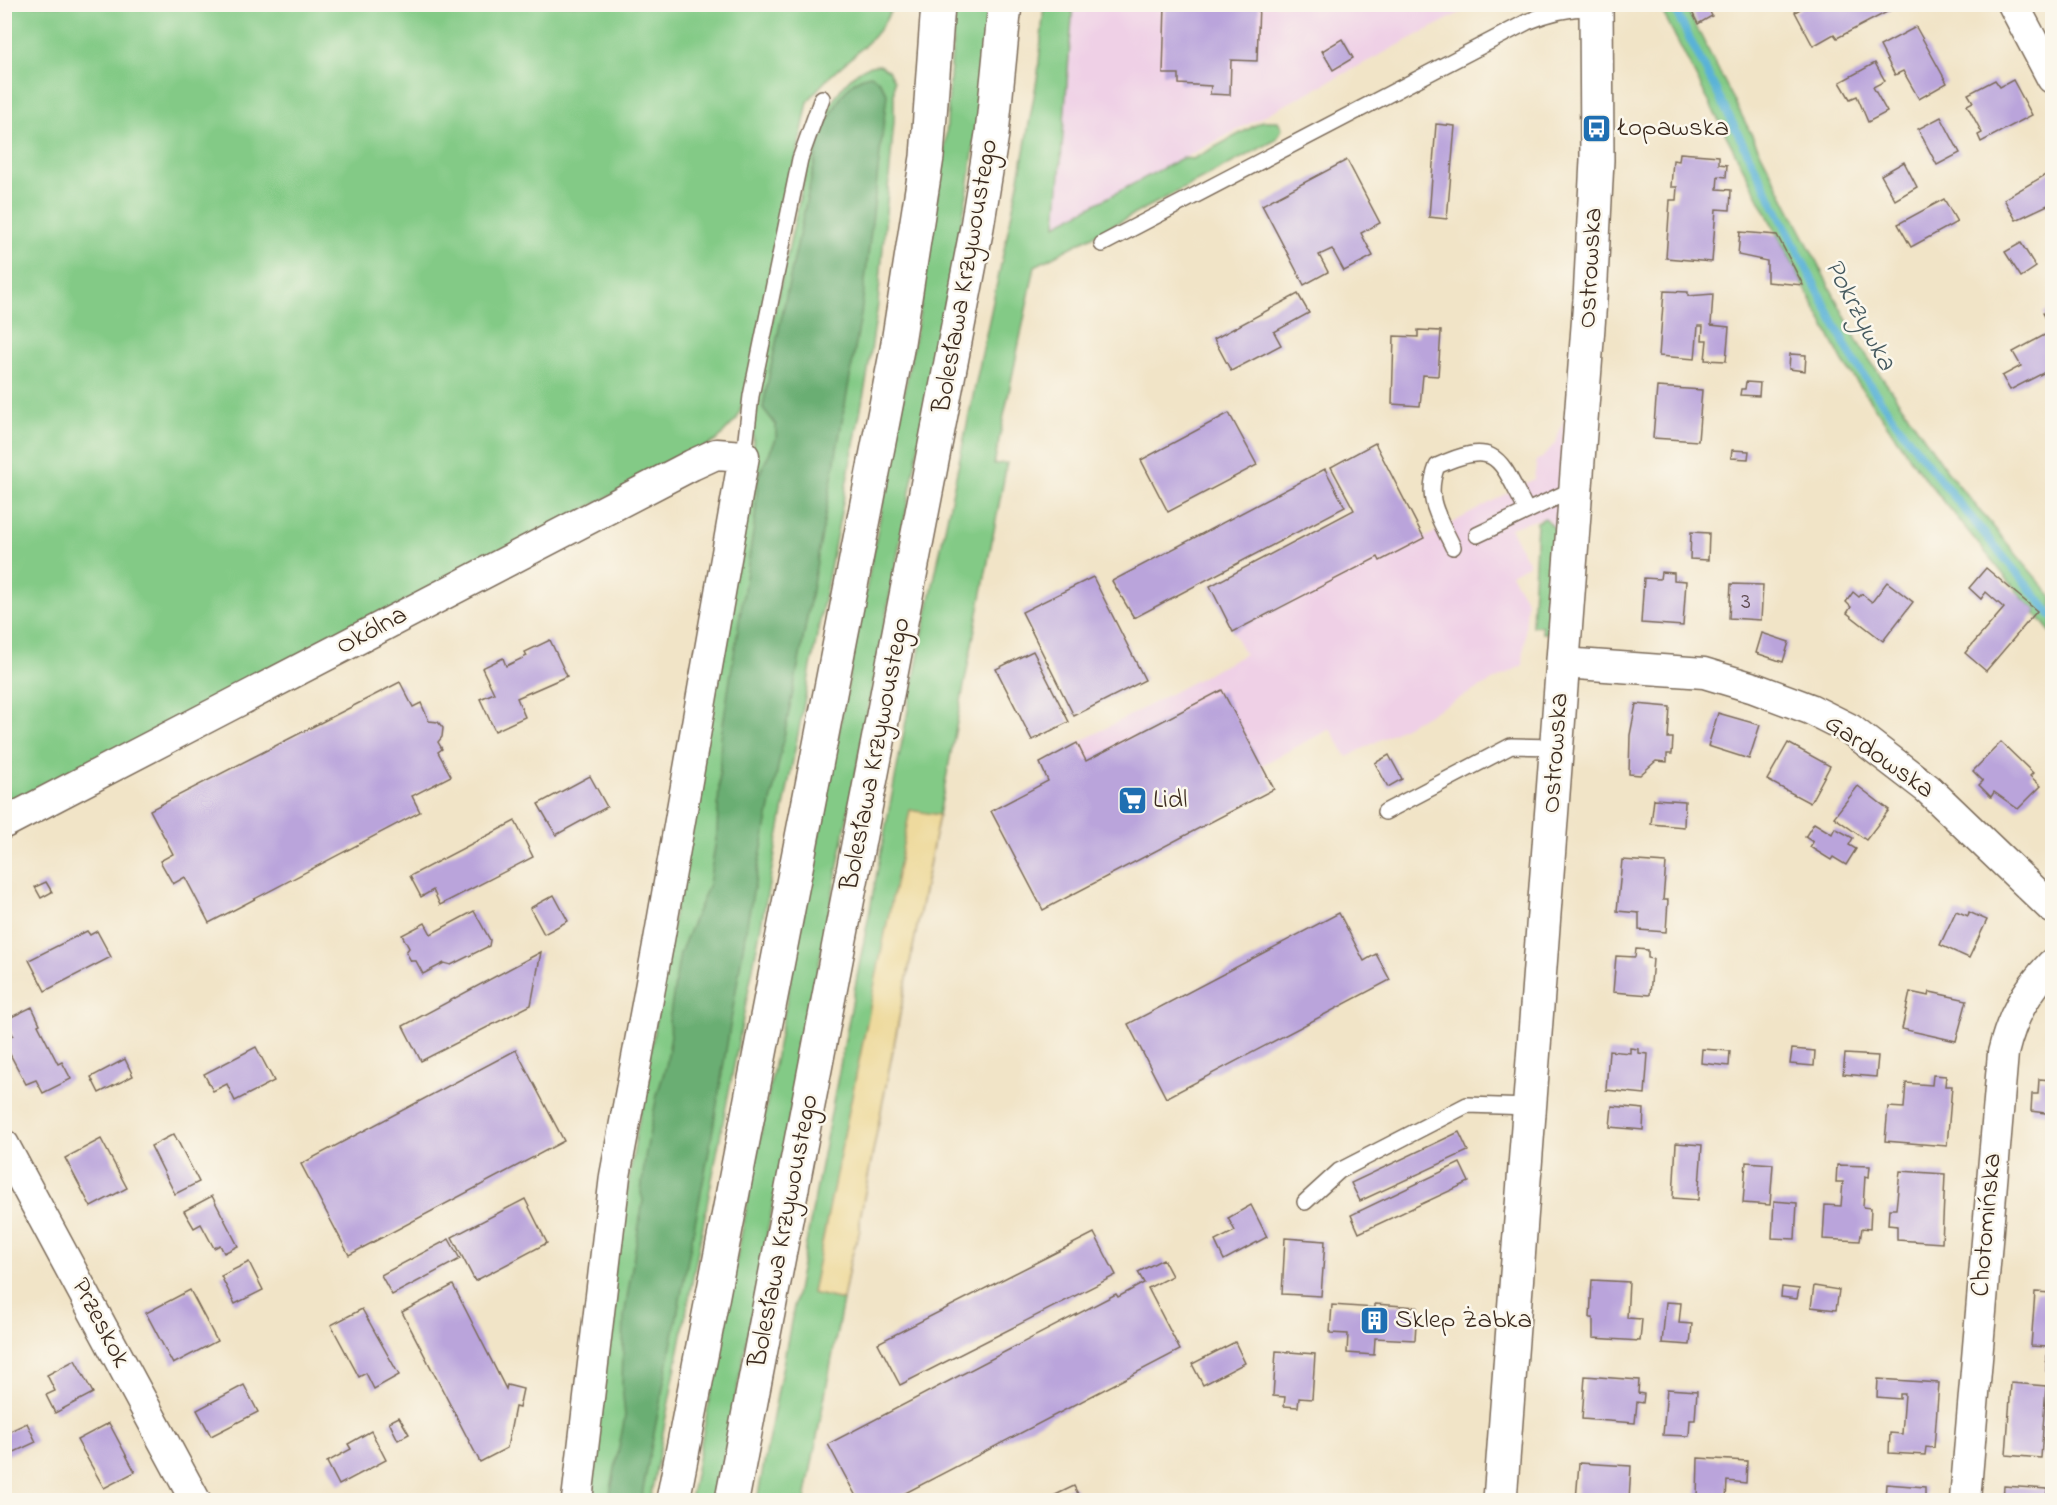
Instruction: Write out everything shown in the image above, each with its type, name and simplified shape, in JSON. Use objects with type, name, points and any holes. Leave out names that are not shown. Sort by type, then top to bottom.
[{"type":"main road","name":"Bolesława Krzywoustego","points":[[673,1500],[897,349],[927,157],[938,4]]},
{"type":"main road","name":"Bolesława Krzywoustego","points":[[732,1500],[977,227],[993,123],[1005,4]]},
{"type":"main road","name":"Ostrowska","points":[[1500,1500],[1594,230],[1597,128],[1596,6]]},
{"type":"street","points":[[2013,4],[2052,78]]},
{"type":"street","name":"Okólna","points":[[4,823],[692,465],[716,454],[744,456]]},
{"type":"street","points":[[577,1500],[615,1176],[744,456]]},
{"type":"street","name":"Gardowska","points":[[1563,663],[1704,674],[1754,688],[1810,709],[1850,729],[1928,789],[2052,908]]},
{"type":"street","name":"Chotomińska","points":[[1965,1500],[1996,1104],[2003,1053],[2016,1011],[2032,985],[2052,964]]},
{"type":"street","name":"Przeskok","points":[[4,1144],[195,1500]]},
{"type":"lane","points":[[1102,244],[1527,22],[1556,12],[1596,6]]},
{"type":"lane","points":[[744,456],[751,396],[798,168],[807,134],[822,98]]},
{"type":"lane","points":[[1453,547],[1431,499],[1431,482],[1437,466],[1466,453],[1487,454],[1501,463],[1527,511]]},
{"type":"lane","points":[[1477,534],[1576,488]]},
{"type":"lane","points":[[1385,812],[1511,746],[1557,747]]},
{"type":"lane","points":[[1305,1202],[1339,1171],[1467,1105],[1530,1107]]},
{"type":"shaded area","points":[[1073,5],[1475,5],[1056,225]]},
{"type":"shaded area","points":[[1565,415],[1557,532],[1549,520],[1542,518],[1510,528],[1529,564],[1511,574],[1527,601],[1523,665],[1347,757],[1330,729],[1262,765],[1274,789],[1043,910],[991,811],[1048,781],[1040,763],[1245,654],[1233,632],[1378,557],[1381,561],[1534,479],[1537,460],[1542,458],[1556,442]]},
{"type":"green space","points":[[5,5],[893,5],[877,33],[829,77],[808,102],[748,389],[737,419],[716,441],[5,811]]},
{"type":"green space","points":[[955,5],[989,5],[980,102],[968,189],[716,1500],[690,1500],[919,316],[946,137]]},
{"type":"green space","points":[[1044,5],[1073,5],[1056,225],[1182,158],[1193,159],[1263,121],[1278,121],[1282,129],[1276,140],[1035,266],[994,464],[1007,463],[939,815],[910,811],[812,1293],[843,1300],[805,1500],[757,1500],[923,632],[1019,179],[1038,74]]},
{"type":"green space","points":[[1659,5],[1685,5],[1860,346],[1951,476],[2052,597],[2052,634],[2035,613],[2037,611],[2025,601],[1920,472],[1843,362]]},
{"type":"green space","points":[[880,65],[888,70],[894,81],[894,121],[878,304],[867,377],[650,1500],[588,1500],[612,1278],[753,449],[753,409],[812,143],[829,107],[847,82],[868,67]]},
{"type":"green space","points":[[871,75],[880,82],[887,94],[861,315],[801,651],[748,918],[710,1146],[641,1500],[609,1500],[625,1416],[622,1385],[624,1317],[643,1200],[641,1193],[645,1157],[657,1095],[666,1066],[671,1035],[669,1021],[680,953],[709,884],[717,833],[721,737],[755,520],[758,477],[776,439],[776,425],[763,408],[766,390],[819,142],[838,101],[852,84]]},
{"type":"green space","points":[[1545,518],[1556,530],[1550,633],[1542,633],[1542,626],[1532,626],[1537,522]]},
{"type":"sand","points":[[910,810],[939,815],[860,1218],[860,1230],[850,1262],[843,1300],[812,1293]]},
{"type":"building","points":[[1165,4],[1259,4],[1257,61],[1231,60],[1230,95],[1210,94],[1211,86],[1179,84],[1179,74],[1163,74]]},
{"type":"building","points":[[1688,4],[1706,4],[1712,16],[1698,24]]},
{"type":"building","points":[[1808,4],[1888,4],[1891,10],[1837,38],[1834,34],[1813,46],[1795,12]]},
{"type":"building","points":[[1916,27],[1947,83],[1919,99],[1903,71],[1895,75],[1880,46]]},
{"type":"building","points":[[1342,39],[1353,58],[1333,70],[1322,51]]},
{"type":"building","points":[[1875,63],[1885,81],[1873,87],[1887,112],[1868,122],[1857,96],[1850,99],[1840,82]]},
{"type":"building","points":[[1995,80],[2000,87],[2013,80],[2032,115],[1981,142],[1978,135],[1982,133],[1967,105],[1973,102],[1968,94]]},
{"type":"building","points":[[1941,117],[1960,153],[1937,165],[1918,129]]},
{"type":"building","points":[[1436,124],[1455,126],[1447,219],[1429,217]]},
{"type":"building","points":[[1680,153],[1719,156],[1719,164],[1727,165],[1726,177],[1718,176],[1717,189],[1731,190],[1730,210],[1716,209],[1712,262],[1666,258],[1670,200],[1676,200],[1677,187],[1671,187],[1673,160],[1679,161]]},
{"type":"building","points":[[1347,160],[1380,223],[1361,233],[1373,256],[1344,271],[1332,249],[1319,255],[1328,272],[1304,285],[1262,205]]},
{"type":"building","points":[[1904,162],[1917,187],[1895,200],[1881,175]]},
{"type":"building","points":[[2052,171],[2052,203],[2016,220],[2004,199]]},
{"type":"building","points":[[1944,199],[1957,222],[1911,247],[1898,224]]},
{"type":"building","points":[[1740,232],[1777,235],[1803,285],[1767,282],[1767,261],[1738,255]]},
{"type":"building","points":[[2021,243],[2036,267],[2021,277],[2005,252]]},
{"type":"building","points":[[1664,291],[1688,292],[1688,296],[1713,294],[1711,325],[1729,327],[1726,361],[1705,360],[1707,340],[1702,340],[1703,326],[1698,326],[1695,359],[1659,356]]},
{"type":"building","points":[[1298,294],[1309,313],[1274,332],[1281,345],[1231,371],[1214,339]]},
{"type":"building","points":[[2052,308],[2052,330],[2043,313]]},
{"type":"building","points":[[1418,330],[1441,331],[1438,376],[1423,375],[1420,406],[1392,404],[1394,336],[1418,337]]},
{"type":"building","points":[[2052,331],[2052,375],[2049,370],[2010,390],[2002,376],[2021,366],[2013,352]]},
{"type":"building","points":[[1790,354],[1806,355],[1805,371],[1789,369]]},
{"type":"building","points":[[1746,382],[1760,383],[1759,396],[1740,395],[1741,389],[1745,389]]},
{"type":"building","points":[[1657,387],[1702,390],[1698,441],[1653,438]]},
{"type":"building","points":[[1229,413],[1257,465],[1168,512],[1141,460]]},
{"type":"building","points":[[1375,443],[1424,538],[1380,561],[1378,557],[1233,632],[1210,586],[1354,510],[1331,467]]},
{"type":"building","points":[[1732,450],[1749,451],[1748,459],[1731,458]]},
{"type":"building","points":[[1325,469],[1345,507],[1134,618],[1112,581]]},
{"type":"building","points":[[1691,532],[1709,533],[1708,560],[1690,559]]},
{"type":"building","points":[[1986,568],[2037,611],[1986,671],[1965,653],[2004,608],[1986,592],[1981,599],[1969,588]]},
{"type":"building","points":[[1661,572],[1674,573],[1674,580],[1686,581],[1683,626],[1641,623],[1644,578],[1660,579]]},
{"type":"building","points":[[1093,577],[1145,680],[1074,716],[1022,612]]},
{"type":"building","points":[[1887,582],[1913,602],[1883,641],[1847,613],[1851,607],[1846,602],[1853,592],[1859,597],[1862,594],[1872,602]]},
{"type":"building","points":[[1731,584],[1763,585],[1761,620],[1729,618]]},
{"type":"building","points":[[1762,633],[1789,642],[1783,662],[1756,653]]},
{"type":"building","points":[[550,640],[567,676],[517,698],[525,717],[495,731],[480,699],[494,693],[482,668],[503,658],[506,666],[527,656],[525,652]]},
{"type":"building","points":[[1033,651],[1069,722],[1032,740],[996,669]]},
{"type":"building","points":[[400,682],[413,707],[421,703],[429,721],[438,722],[443,728],[442,737],[438,742],[442,749],[438,752],[451,776],[412,796],[420,812],[209,923],[185,877],[173,884],[160,861],[173,854],[150,810]]},
{"type":"building","name":"Lidl","points":[[1222,690],[1274,789],[1043,910],[991,811],[1048,781],[1040,763],[1077,743],[1086,761]]},
{"type":"building","points":[[1636,704],[1670,707],[1668,738],[1673,738],[1672,754],[1667,754],[1667,762],[1656,761],[1640,775],[1629,774],[1630,735]]},
{"type":"building","points":[[1718,713],[1760,725],[1749,759],[1708,746]]},
{"type":"building","points":[[2001,742],[2033,773],[2030,776],[2041,786],[2018,809],[1994,792],[1991,797],[1979,785],[1983,781],[1973,771]]},
{"type":"building","points":[[1788,743],[1830,766],[1810,803],[1767,780]]},
{"type":"building","points":[[1389,755],[1402,779],[1388,787],[1375,763]]},
{"type":"building","points":[[590,776],[607,807],[556,835],[538,804]]},
{"type":"building","points":[[1858,786],[1889,810],[1866,840],[1834,817]]},
{"type":"building","points":[[1654,799],[1685,801],[1684,827],[1651,824]]},
{"type":"building","points":[[515,821],[533,857],[440,905],[433,890],[421,897],[410,876]]},
{"type":"building","points":[[1814,823],[1832,834],[1835,828],[1853,838],[1849,845],[1856,849],[1846,865],[1833,857],[1831,860],[1810,847],[1813,842],[1805,837]]},
{"type":"building","points":[[1622,860],[1666,863],[1663,900],[1668,900],[1666,932],[1639,930],[1639,913],[1617,911]]},
{"type":"building","points":[[46,882],[52,892],[41,898],[35,887]]},
{"type":"building","points":[[554,895],[568,921],[544,934],[530,908]]},
{"type":"building","points":[[474,911],[490,940],[489,946],[451,965],[444,963],[423,974],[416,961],[411,961],[406,952],[409,948],[402,935],[425,923],[431,934]]},
{"type":"building","points":[[1956,911],[1968,916],[1969,912],[1987,920],[1969,958],[1940,945]]},
{"type":"building","points":[[1339,913],[1364,961],[1376,954],[1390,980],[1166,1098],[1128,1024]]},
{"type":"building","points":[[87,931],[90,935],[97,931],[111,957],[45,991],[29,960]]},
{"type":"building","points":[[1636,949],[1648,950],[1648,958],[1653,959],[1650,995],[1613,992],[1616,956],[1635,957]]},
{"type":"building","points":[[541,952],[531,1005],[421,1061],[403,1026]]},
{"type":"building","points":[[1910,992],[1929,996],[1930,992],[1967,1000],[1956,1041],[1902,1029]]},
{"type":"building","points":[[32,1007],[40,1024],[38,1025],[58,1064],[62,1062],[71,1079],[43,1093],[36,1080],[26,1084],[4,1043],[4,1039],[13,1035],[5,1020]]},
{"type":"building","points":[[256,1047],[274,1081],[235,1101],[227,1084],[213,1091],[204,1074]]},
{"type":"building","points":[[1630,1048],[1638,1049],[1638,1053],[1648,1054],[1645,1094],[1606,1090],[1609,1051],[1630,1053]]},
{"type":"building","points":[[1702,1049],[1730,1051],[1729,1066],[1701,1063]]},
{"type":"building","points":[[1792,1049],[1815,1051],[1814,1066],[1790,1064]]},
{"type":"building","points":[[516,1050],[564,1141],[349,1255],[301,1164]]},
{"type":"building","points":[[1845,1054],[1878,1056],[1876,1077],[1843,1074]]},
{"type":"building","points":[[125,1059],[133,1076],[99,1093],[91,1077]]},
{"type":"building","points":[[1933,1075],[1946,1076],[1945,1086],[1952,1086],[1947,1146],[1885,1141],[1888,1107],[1904,1108],[1906,1083],[1932,1085]]},
{"type":"building","points":[[2039,1079],[2052,1080],[2052,1114],[2031,1111],[2032,1094],[2038,1094]]},
{"type":"building","points":[[1612,1106],[1644,1109],[1643,1130],[1610,1127]]},
{"type":"building","points":[[1459,1132],[1468,1151],[1360,1201],[1351,1183]]},
{"type":"building","points":[[174,1134],[199,1182],[175,1194],[151,1146]]},
{"type":"building","points":[[101,1139],[127,1188],[91,1207],[65,1158]]},
{"type":"building","points":[[1676,1143],[1702,1145],[1698,1200],[1673,1198]]},
{"type":"building","points":[[1746,1162],[1773,1164],[1770,1205],[1743,1203]]},
{"type":"building","points":[[1460,1163],[1469,1182],[1359,1233],[1351,1215]]},
{"type":"building","points":[[1837,1165],[1870,1166],[1869,1177],[1865,1176],[1863,1207],[1871,1208],[1870,1229],[1862,1228],[1860,1241],[1823,1239],[1825,1205],[1841,1206],[1843,1182],[1836,1182]]},
{"type":"building","points":[[1900,1171],[1945,1174],[1942,1243],[1897,1240],[1897,1226],[1888,1225],[1889,1209],[1896,1209]]},
{"type":"building","points":[[212,1196],[238,1246],[224,1253],[220,1245],[214,1248],[201,1224],[194,1228],[184,1211]]},
{"type":"building","points":[[525,1199],[547,1243],[475,1281],[452,1237]]},
{"type":"building","points":[[1774,1201],[1797,1203],[1795,1239],[1772,1238]]},
{"type":"building","points":[[1251,1205],[1267,1237],[1224,1260],[1215,1241],[1235,1231],[1228,1218]]},
{"type":"building","points":[[1094,1233],[1116,1275],[900,1385],[878,1343]]},
{"type":"building","points":[[1285,1238],[1325,1241],[1321,1296],[1282,1294]]},
{"type":"building","points":[[449,1239],[460,1259],[392,1295],[381,1275]]},
{"type":"building","points":[[1163,1259],[1172,1276],[1148,1288],[1180,1350],[892,1500],[858,1500],[828,1444],[1116,1294],[1118,1297],[1144,1283],[1138,1272]]},
{"type":"building","points":[[249,1262],[263,1290],[235,1304],[221,1276]]},
{"type":"building","points":[[1592,1280],[1629,1282],[1627,1318],[1642,1319],[1640,1341],[1593,1338],[1593,1318],[1590,1318]]},
{"type":"building","points":[[453,1285],[506,1389],[507,1385],[523,1389],[519,1408],[515,1407],[507,1448],[480,1462],[402,1312]]},
{"type":"building","points":[[1814,1286],[1839,1290],[1836,1310],[1811,1307]]},
{"type":"building","points":[[1782,1287],[1799,1289],[1797,1299],[1781,1297]]},
{"type":"building","points":[[190,1290],[217,1341],[173,1364],[146,1313]]},
{"type":"building","points":[[2035,1292],[2052,1293],[2052,1372],[2046,1371],[2047,1347],[2031,1346]]},
{"type":"building","points":[[1666,1302],[1681,1303],[1679,1323],[1692,1324],[1690,1345],[1662,1343]]},
{"type":"building","name":"Sklep Żabka","points":[[1375,1304],[1417,1307],[1415,1340],[1375,1338],[1374,1355],[1347,1353],[1348,1334],[1330,1333],[1332,1305],[1375,1308]]},
{"type":"building","points":[[362,1309],[399,1375],[374,1389],[366,1373],[359,1377],[331,1325]]},
{"type":"building","points":[[1235,1342],[1245,1363],[1203,1385],[1192,1364]]},
{"type":"building","points":[[1276,1351],[1315,1354],[1312,1399],[1299,1398],[1298,1407],[1284,1406],[1285,1397],[1273,1396]]},
{"type":"building","points":[[75,1360],[93,1393],[55,1413],[46,1395],[55,1391],[47,1375]]},
{"type":"building","points":[[1585,1376],[1639,1380],[1638,1393],[1644,1394],[1643,1403],[1637,1402],[1635,1423],[1582,1419]]},
{"type":"building","points":[[1878,1379],[1939,1383],[1934,1448],[1926,1447],[1925,1455],[1889,1453],[1890,1433],[1902,1434],[1905,1394],[1900,1394],[1900,1399],[1877,1397]]},
{"type":"building","points":[[2011,1383],[2046,1386],[2041,1458],[2006,1455]]},
{"type":"building","points":[[244,1385],[258,1412],[211,1436],[197,1410]]},
{"type":"building","points":[[1667,1389],[1697,1391],[1695,1420],[1690,1420],[1689,1436],[1663,1435]]},
{"type":"building","points":[[399,1417],[409,1434],[398,1440],[389,1422]]},
{"type":"building","points":[[27,1423],[36,1442],[8,1455],[4,1448],[4,1434]]},
{"type":"building","points":[[109,1423],[135,1472],[104,1488],[77,1440]]},
{"type":"building","points":[[371,1431],[386,1460],[339,1485],[327,1462],[351,1449],[348,1444]]},
{"type":"building","points":[[1698,1458],[1747,1461],[1746,1483],[1727,1481],[1726,1500],[1697,1500]]},
{"type":"building","points":[[1579,1463],[1631,1466],[1629,1500],[1576,1500]]},
{"type":"building","points":[[1886,1484],[1925,1487],[1925,1500],[1885,1500]]},
{"type":"building","points":[[1074,1486],[1081,1500],[1045,1500]]},
{"type":"building","points":[[2004,1486],[2047,1489],[2046,1500],[2003,1500]]},
{"type":"waterway","name":"Pokrzywka","points":[[1672,4],[1850,354],[1921,456],[2052,616]]},
{"type":"place","name":"Łopawska","points":[[1597,128]]},
{"type":"place","name":"Lidl","points":[[1132,800]]},
{"type":"place","name":"Sklep Żabka","points":[[1374,1320]]}]
